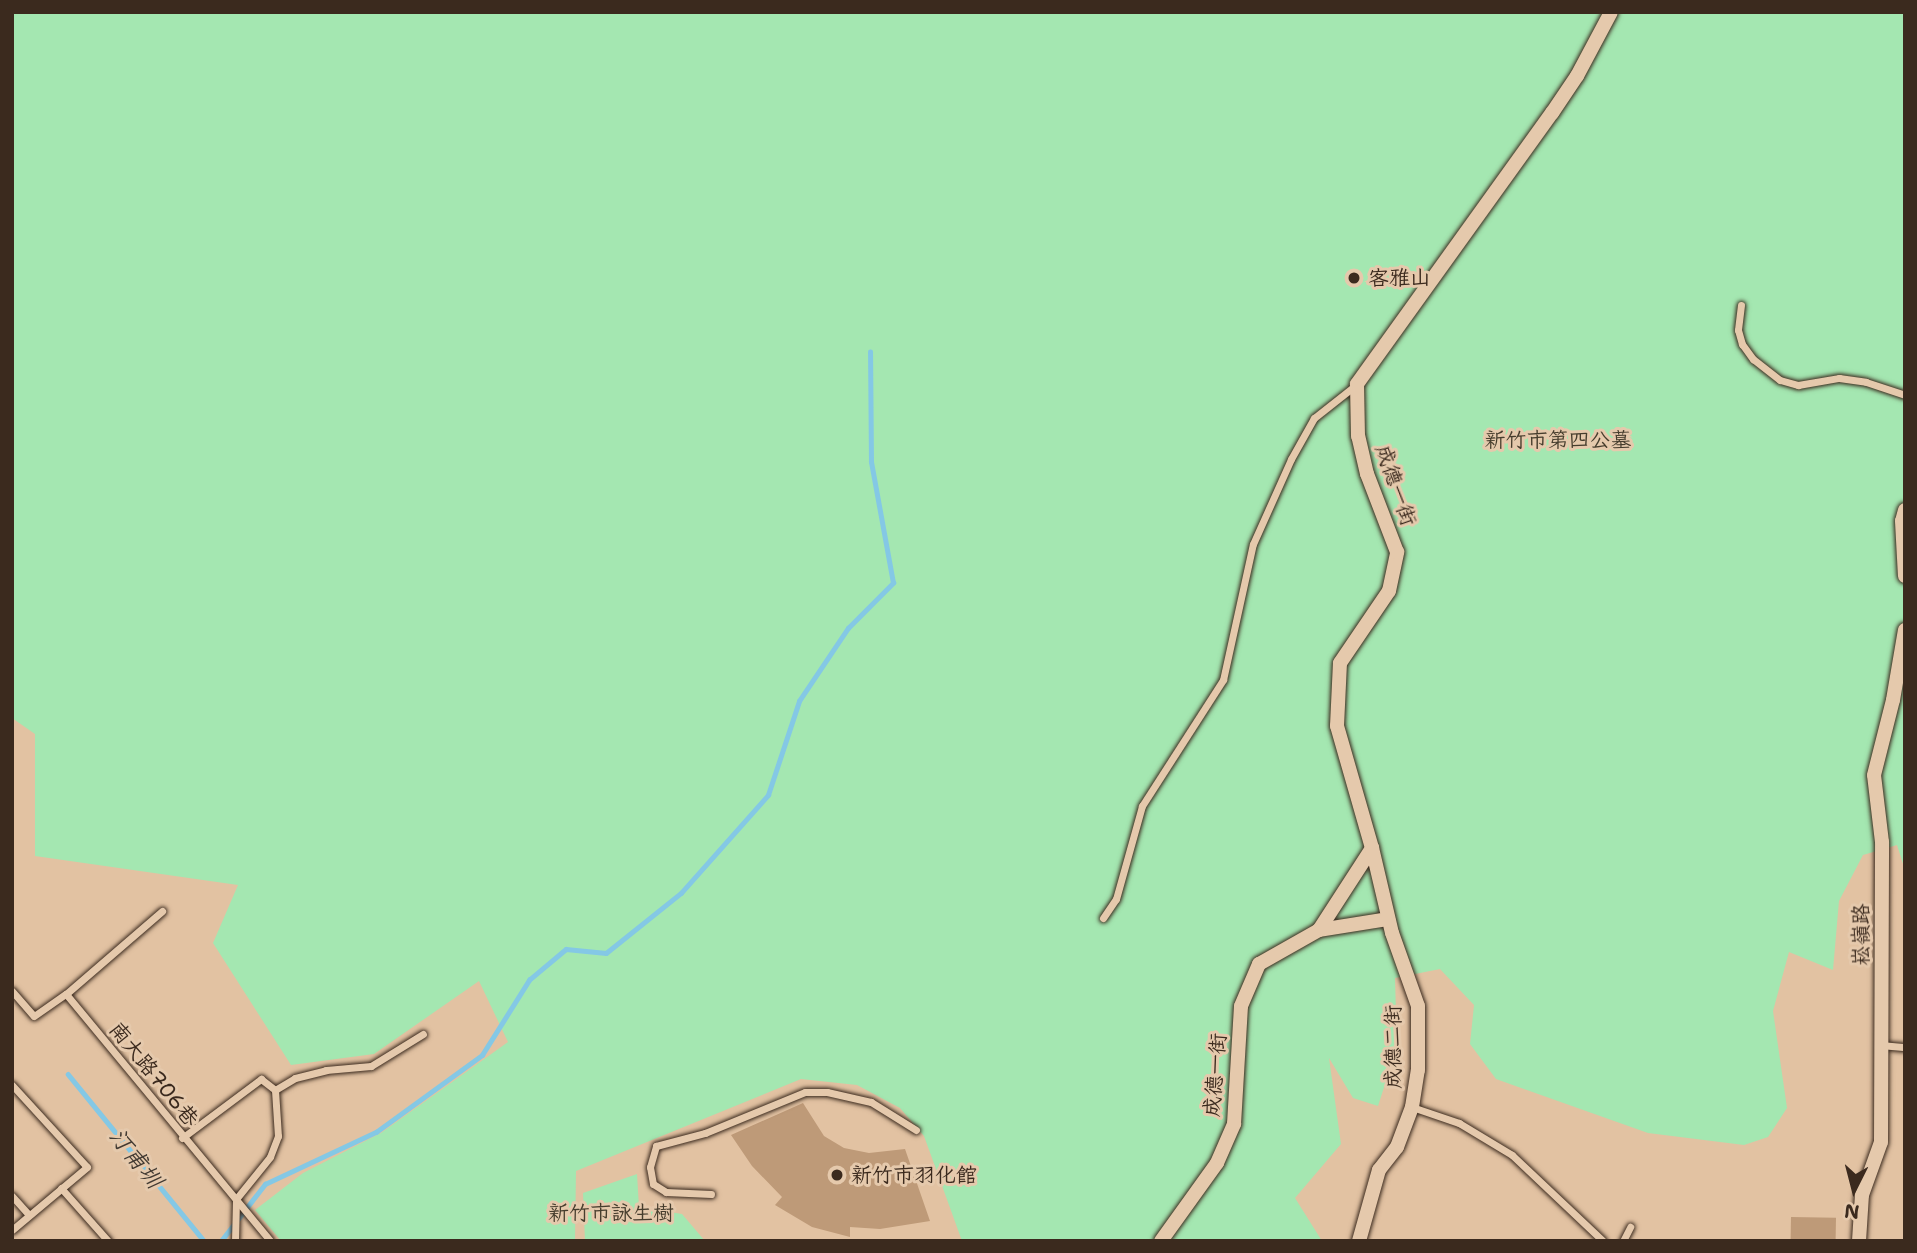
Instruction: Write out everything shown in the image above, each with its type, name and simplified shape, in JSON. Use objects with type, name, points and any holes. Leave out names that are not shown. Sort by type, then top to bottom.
[{"type":"street","points":[[1357,384],[1552,113],[1577,76],[1611,12]]},
{"type":"street","name":"成德一街","points":[[1319,930],[1372,848],[1337,726],[1340,663],[1389,591],[1397,552],[1367,474],[1356,422],[1357,384]]},
{"type":"street","points":[[1905,510],[1902,521],[1905,576]]},
{"type":"street","name":"崧嶺路","points":[[1858,1241],[1862,1195],[1881,1142],[1882,842],[1874,775],[1893,700],[1905,630]]},
{"type":"street","name":"成德二街","points":[[1359,1241],[1379,1171],[1397,1147],[1412,1107],[1418,1070],[1418,1006],[1388,919],[1372,848]]},
{"type":"street","name":"成德一街","points":[[1161,1241],[1217,1163],[1234,1124],[1241,1006],[1259,964],[1319,930],[1388,919]]},
{"type":"lane","points":[[1741,305],[1738,330],[1742,344],[1753,359],[1780,380],[1798,385],[1839,378],[1866,382],[1905,395]]},
{"type":"lane","points":[[1104,918],[1116,899],[1142,806],[1223,680],[1253,544],[1291,459],[1314,418],[1357,384]]},
{"type":"lane","points":[[12,991],[34,1016],[66,994],[162,911]]},
{"type":"lane","name":"南大路706巷","points":[[66,994],[182,1138],[270,1241]]},
{"type":"lane","points":[[275,1090],[295,1078],[326,1070],[372,1066],[423,1034]]},
{"type":"lane","points":[[1881,1045],[1905,1046]]},
{"type":"lane","points":[[182,1138],[261,1079],[275,1090],[278,1136],[271,1157],[237,1200],[235,1241]]},
{"type":"lane","points":[[12,1085],[87,1167],[12,1230]]},
{"type":"lane","points":[[711,1194],[666,1192],[653,1184],[650,1167],[656,1146],[705,1133],[804,1092],[827,1092],[871,1102],[916,1130]]},
{"type":"lane","points":[[1412,1107],[1459,1123],[1512,1155],[1603,1241]]},
{"type":"lane","points":[[61,1188],[108,1241]]},
{"type":"lane","points":[[12,1196],[29,1215]]},
{"type":"lane","points":[[1623,1241],[1630,1227]]},
{"type":"green space","name":"新竹市第四公墓","points":[[12,12],[1905,12],[1905,870],[1897,845],[1863,855],[1839,901],[1833,970],[1789,952],[1773,1011],[1787,1108],[1768,1137],[1744,1145],[1648,1133],[1496,1079],[1470,1044],[1474,1005],[1440,969],[1395,978],[1397,1047],[1378,1106],[1353,1098],[1329,1058],[1341,1144],[1295,1198],[1322,1241],[962,1241],[924,1136],[900,1108],[857,1085],[801,1079],[576,1171],[575,1241],[281,1241],[255,1210],[303,1173],[381,1133],[508,1042],[479,981],[374,1054],[291,1065],[213,943],[238,885],[35,856],[35,734],[12,718]]},
{"type":"green space","name":"新竹市詠生樹","points":[[637,1174],[639,1207],[682,1214],[705,1241],[585,1241],[583,1193]]},
{"type":"building","name":"新竹市羽化館","points":[[803,1103],[824,1136],[844,1148],[869,1153],[905,1149],[930,1221],[880,1229],[850,1227],[850,1237],[812,1227],[775,1205],[782,1197],[752,1166],[731,1135]]},
{"type":"building","points":[[1791,1217],[1836,1218],[1836,1241],[1791,1241]]},
{"type":"waterway","points":[[221,1241],[265,1184],[376,1132],[482,1055],[529,980],[566,949],[606,953],[681,893],[768,795],[799,701],[848,628],[893,583],[871,462],[870,352]]},
{"type":"waterway","name":"汀甫圳","points":[[68,1074],[204,1241]]},
{"type":"place","name":"客雅山","points":[[1354,278]]},
{"type":"place","name":"新竹市羽化館","points":[[837,1175]]}]
